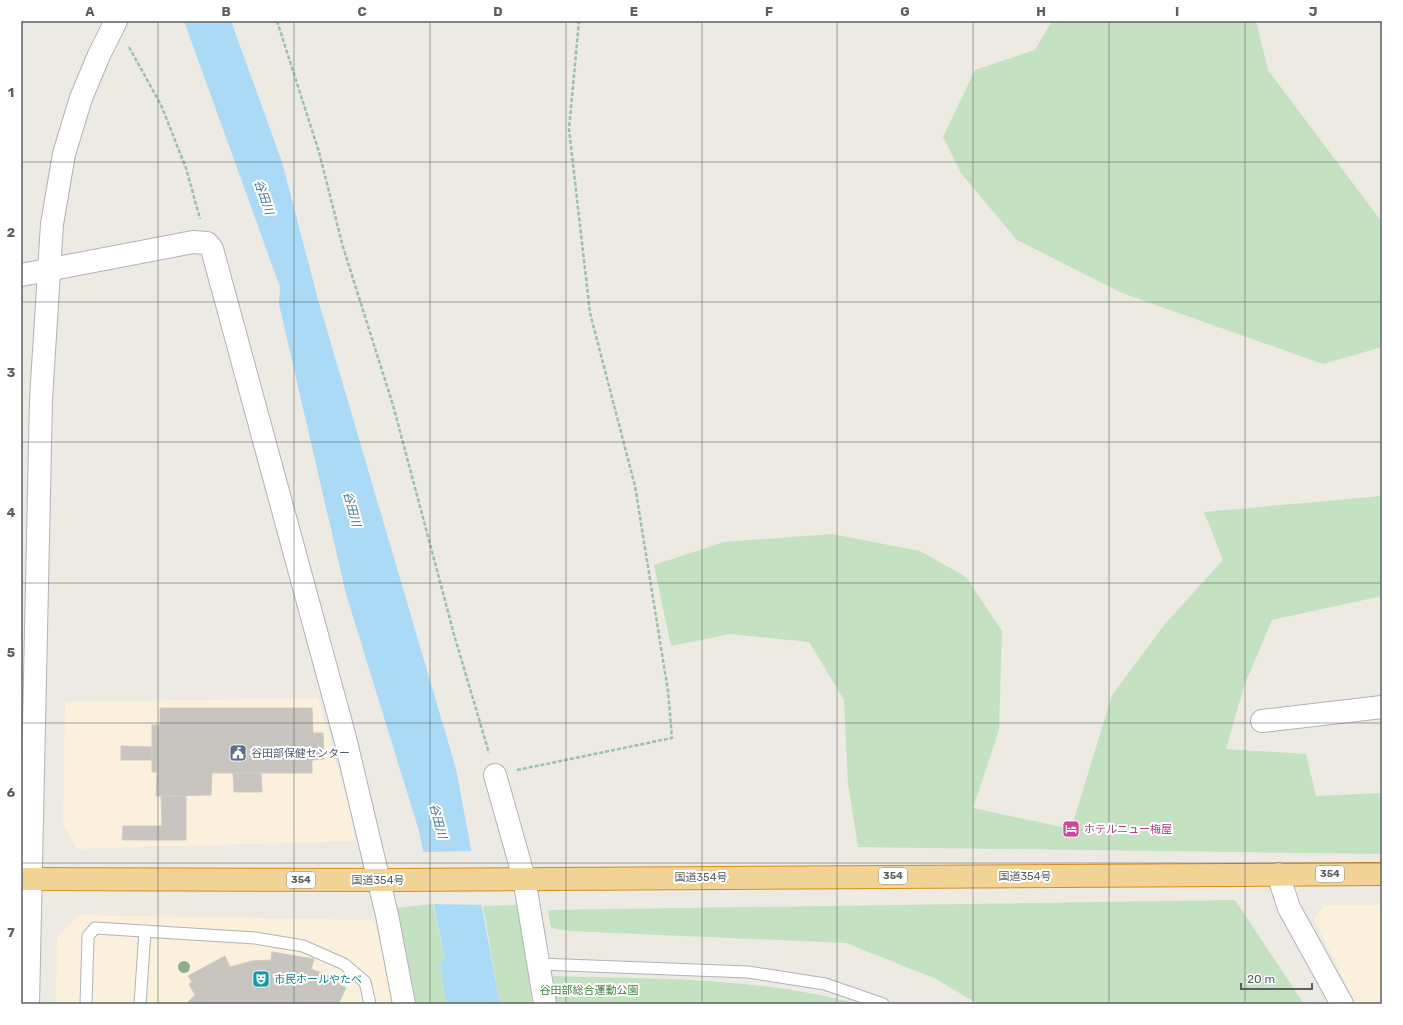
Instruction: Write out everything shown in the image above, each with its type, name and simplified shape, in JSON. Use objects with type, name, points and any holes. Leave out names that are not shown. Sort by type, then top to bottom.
[{"type":"highway","name":"国道354号","points":[[26,879],[386,880],[517,878],[1382,874]]},
{"type":"street","points":[[28,1004],[26,879],[28,718],[41,399],[52,224],[64,154],[81,98],[99,55],[116,21]]},
{"type":"street","points":[[21,275],[194,242],[207,243],[212,249],[345,738],[386,880],[404,1004]]},
{"type":"street","points":[[1262,721],[1382,707]]},
{"type":"street","points":[[495,775],[517,878],[539,964],[545,1004]]},
{"type":"street","points":[[1278,874],[1289,908],[1342,1004]]},
{"type":"lane","points":[[86,1004],[88,936],[95,928],[255,938],[303,946],[344,964],[365,982],[370,1004]]},
{"type":"lane","points":[[140,1004],[145,931]]},
{"type":"lane","points":[[539,964],[762,974],[825,984],[883,1004]]},
{"type":"path","points":[[277,21],[319,152],[343,246],[393,405],[454,638],[495,775],[672,738],[668,691],[635,486],[590,313],[569,129],[579,21]]},
{"type":"path","points":[[128,46],[161,105],[186,168],[207,243]]},
{"type":"shaded area","points":[[318,698],[348,803],[356,841],[77,849],[63,826],[65,702]]},
{"type":"shaded area","points":[[1324,905],[1382,905],[1382,1004],[1356,1004],[1314,920]]},
{"type":"shaded area","points":[[78,915],[374,920],[395,1004],[56,1004],[57,937]]},
{"type":"green space","points":[[1052,21],[1256,21],[1268,70],[1382,222],[1382,347],[1323,364],[1122,293],[1017,240],[961,173],[943,137],[975,70],[1035,50]]},
{"type":"green space","points":[[1382,496],[1382,596],[1272,620],[1244,686],[1226,749],[1306,754],[1316,796],[1382,793],[1382,854],[858,847],[848,784],[844,700],[809,642],[730,634],[671,646],[654,565],[724,542],[832,534],[920,551],[966,577],[1002,631],[999,730],[973,808],[1071,829],[1112,695],[1165,624],[1223,560],[1204,512]]},
{"type":"green space","points":[[1235,900],[1304,1004],[978,1004],[936,979],[846,943],[571,931],[551,928],[548,910]]},
{"type":"green space","points":[[433,904],[445,962],[440,962],[446,1004],[415,1004],[396,908]]},
{"type":"green space","points":[[519,905],[532,1004],[500,1004],[483,906]]},
{"type":"green space","name":"谷田部総合運動公園","points":[[553,976],[668,979],[744,984],[820,995],[858,1004],[556,1004]]},
{"type":"water","name":"谷田川","points":[[184,21],[231,21],[282,162],[317,296],[456,769],[500,1004],[446,1004],[440,962],[445,961],[419,831],[346,594],[279,304],[280,287]]},
{"type":"pier","points":[[474,851],[484,905],[431,904],[421,852]]},
{"type":"building","name":"谷田部保健センター","points":[[160,708],[312,708],[313,733],[323,733],[324,759],[312,760],[312,773],[212,773],[211,795],[156,796],[157,772],[152,772],[152,725],[160,725]]},
{"type":"building","points":[[121,746],[152,747],[152,760],[121,760]]},
{"type":"building","points":[[233,773],[261,773],[262,792],[234,792]]},
{"type":"building","points":[[161,796],[186,796],[186,840],[122,840],[123,826],[162,826]]},
{"type":"building","name":"市民ホールやたべ","points":[[272,952],[314,959],[311,969],[325,974],[346,988],[339,1003],[341,1004],[195,1004],[195,995],[189,984],[192,982],[188,976],[225,956],[230,967],[252,961],[271,960]]},
{"type":"building","points":[[195,995],[195,1004],[186,1004]]},
{"type":"place","name":"谷田部保健センター","points":[[238,753]]},
{"type":"place","name":"ホテルニュー梅屋","points":[[1071,829]]},
{"type":"place","name":"市民ホールやたべ","points":[[261,979]]}]
